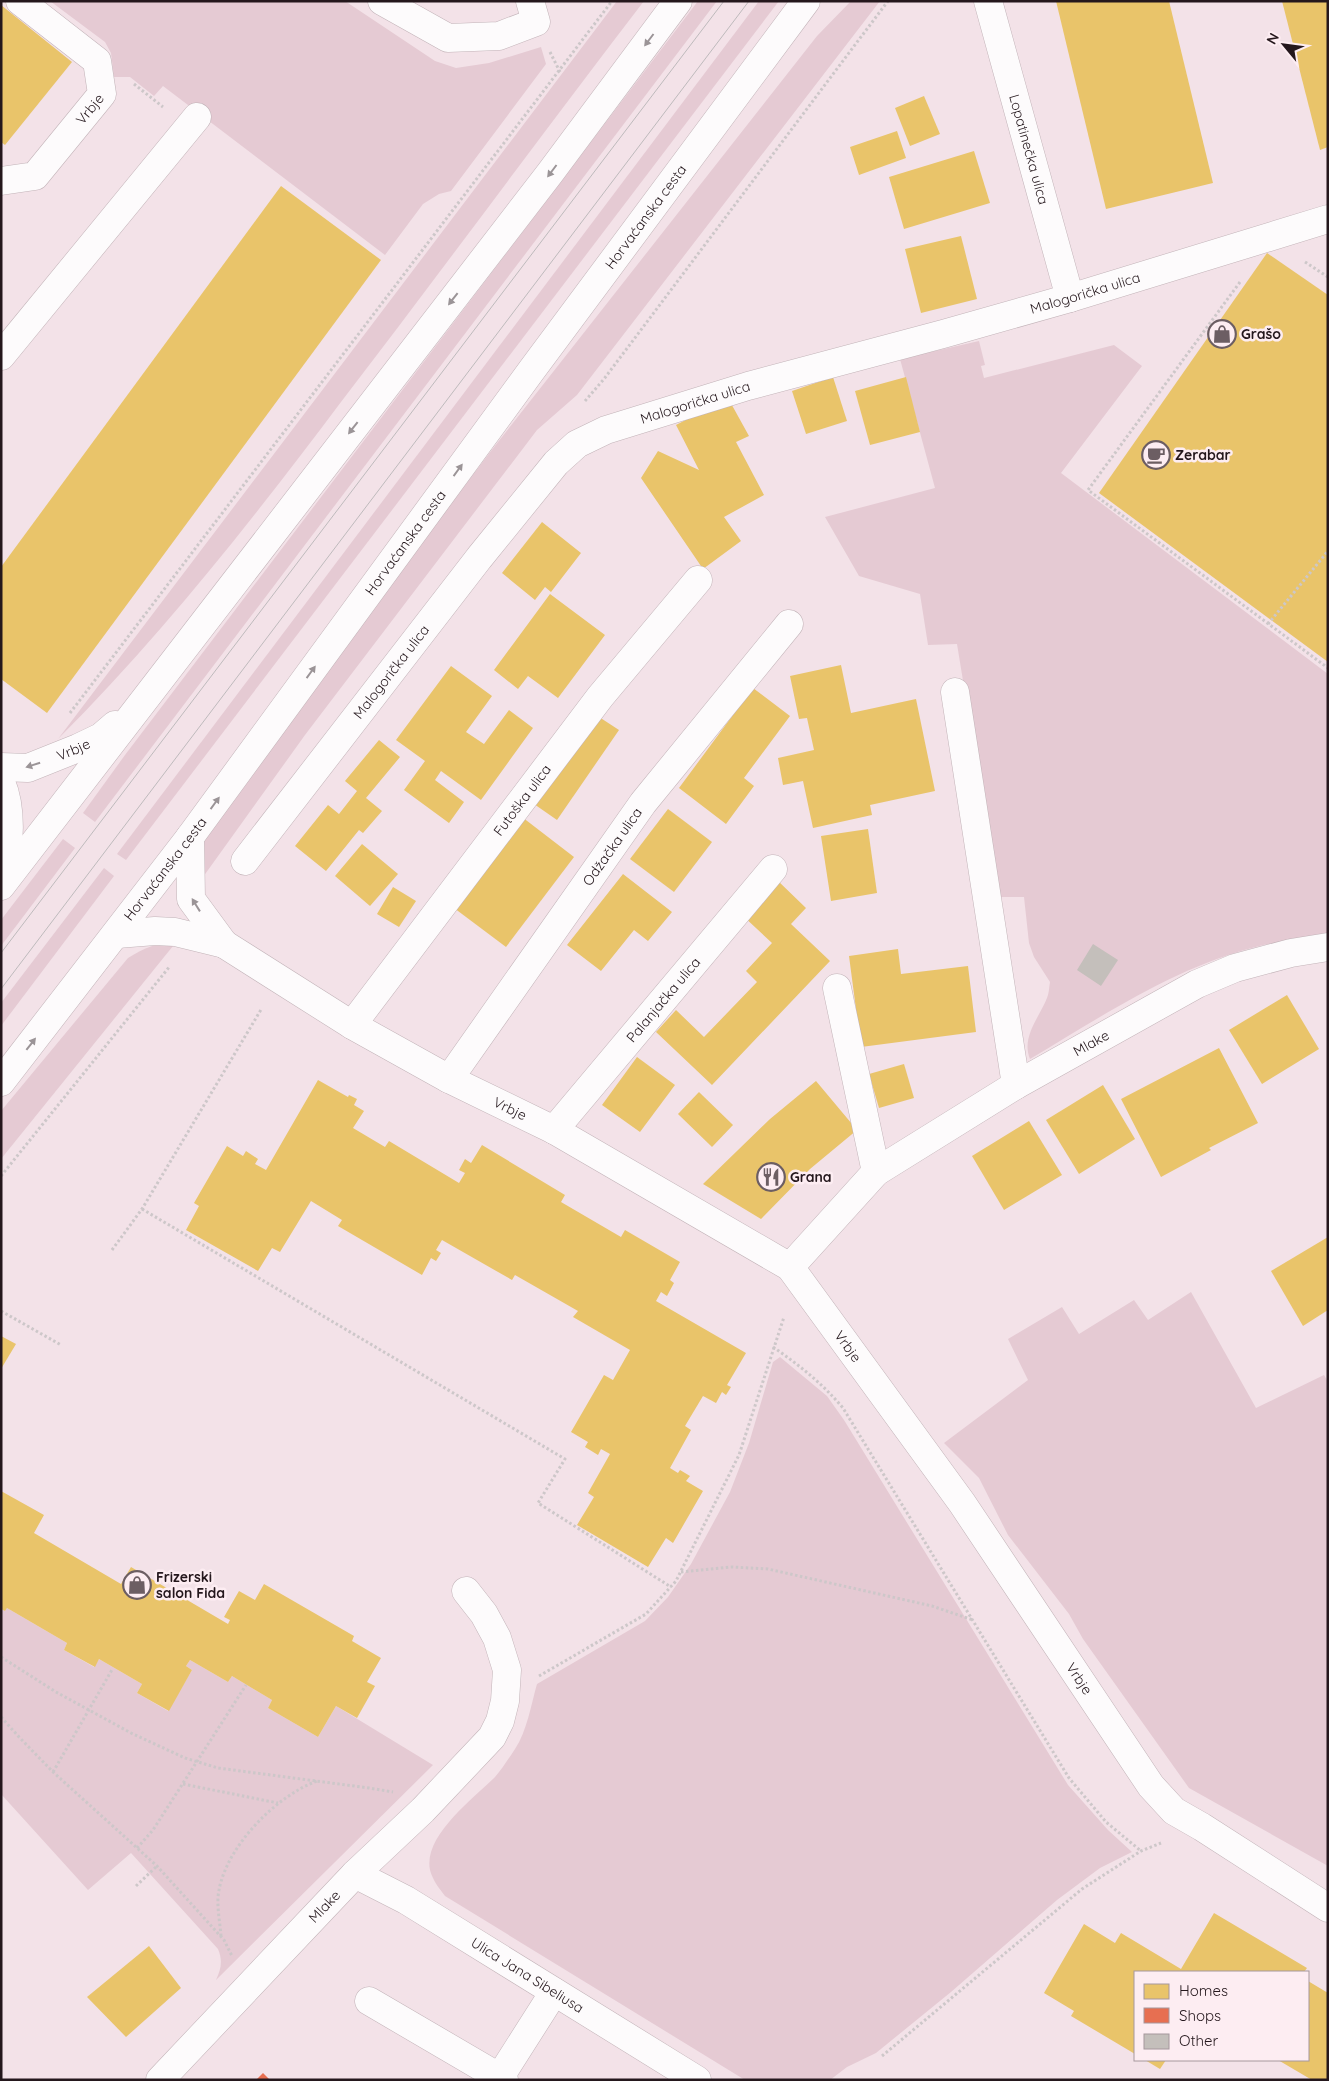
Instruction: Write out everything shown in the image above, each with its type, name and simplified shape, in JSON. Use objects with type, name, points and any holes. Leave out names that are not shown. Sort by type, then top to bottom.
[{"type":"street","name":"Vrbje","points":[[1,181],[35,176],[102,94],[97,61],[20,1]]},
{"type":"street","points":[[382,1],[448,38],[498,36],[536,22],[530,1]]},
{"type":"street","points":[[1,886],[550,173],[678,1]]},
{"type":"street","name":"Horvaćanska cesta","points":[[1,1082],[190,837],[531,371],[806,1]]},
{"type":"street","name":"Lopatinečka ulica","points":[[988,1],[1070,298]]},
{"type":"street","points":[[1,356],[194,123]]},
{"type":"street","name":"Malogorička ulica","points":[[245,860],[479,558],[556,463],[577,444],[606,430],[748,386],[1070,298],[1328,219]]},
{"type":"street","name":"Futoška ulica","points":[[352,1025],[600,696],[698,580]]},
{"type":"street","name":"Odžačka ulica","points":[[449,1080],[643,803],[789,624]]},
{"type":"street","points":[[955,692],[1016,1084]]},
{"type":"street","name":"Vrbje","points":[[1,767],[28,768],[78,748],[101,737],[136,709]]},
{"type":"street","points":[[1,782],[7,797],[10,813],[5,865],[1,874]]},
{"type":"street","name":"Vrbje","points":[[190,837],[191,899],[224,944]]},
{"type":"street","name":"Palanjačka ulica","points":[[554,1130],[773,868]]},
{"type":"street","name":"Vrbje","points":[[117,934],[155,931],[175,932],[224,944],[352,1025],[449,1080],[554,1130],[790,1267],[962,1502],[1151,1786],[1174,1811],[1328,1908]]},
{"type":"street","name":"Mlake","points":[[790,1267],[876,1172],[1016,1084],[1198,984],[1235,968],[1325,952]]},
{"type":"street","points":[[837,988],[876,1172]]},
{"type":"street","name":"Mlake","points":[[160,2080],[355,1874],[423,1810],[492,1738],[500,1722],[505,1701],[507,1670],[497,1638],[484,1614],[466,1591]]},
{"type":"street","name":"Ulica Jana Sibeliusa","points":[[355,1874],[406,1900],[697,2080]]},
{"type":"street","points":[[369,2001],[501,2079],[554,1992]]},
{"type":"path","points":[[66,718],[612,1]]},
{"type":"path","points":[[100,81],[129,80],[194,123]]},
{"type":"path","points":[[1299,257],[1328,277]]},
{"type":"path","points":[[1240,282],[1088,490],[1328,668]]},
{"type":"path","points":[[1268,624],[1328,551]]},
{"type":"path","points":[[1,1176],[174,960]]},
{"type":"path","points":[[112,1250],[142,1209],[264,1005]]},
{"type":"path","points":[[142,1209],[565,1459],[538,1503],[671,1587]]},
{"type":"path","points":[[534,1679],[646,1614],[671,1587],[739,1455],[787,1308],[790,1267]]},
{"type":"path","points":[[1,1311],[61,1345]]},
{"type":"path","points":[[773,1347],[806,1369],[843,1408],[1069,1778],[1106,1822],[1140,1851]]},
{"type":"path","points":[[680,1572],[732,1567],[768,1570],[932,1606],[974,1620]]},
{"type":"path","points":[[1,1657],[131,1733],[198,1762],[218,1768],[317,1780],[401,1794]]},
{"type":"path","points":[[53,1772],[113,1668]]},
{"type":"path","points":[[137,1848],[153,1830],[246,1685]]},
{"type":"path","points":[[1,1717],[18,1738],[53,1772],[157,1866],[221,1936],[230,1949],[234,1962]]},
{"type":"path","points":[[221,1936],[218,1892],[223,1874],[232,1856],[245,1838],[279,1803],[304,1786],[317,1780]]},
{"type":"path","points":[[183,1784],[279,1803]]},
{"type":"path","points":[[882,2056],[1082,1889],[1140,1851],[1202,1827]]},
{"type":"path","points":[[136,1886],[157,1866]]},
{"type":"shaded area","points":[[50,1],[345,1],[435,61],[456,68],[489,63],[541,47],[546,64],[451,191],[439,194],[423,204],[385,255],[163,86],[154,96],[130,77],[114,77],[111,53],[105,42]]},
{"type":"shaded area","points":[[617,1],[644,1],[308,446],[240,533],[134,659],[58,739]]},
{"type":"shaded area","points":[[698,1],[717,1],[95,822],[83,813],[125,755]]},
{"type":"shaded area","points":[[759,1],[779,1],[126,860],[117,854]]},
{"type":"shaded area","points":[[851,1],[880,1],[577,395],[537,430],[305,735],[198,884],[203,830],[491,451],[817,36]]},
{"type":"shaded area","points":[[979,341],[985,365],[981,366],[984,378],[1114,345],[1142,366],[1061,473],[1328,674],[1328,937],[1263,945],[1201,965],[1142,993],[1030,1059],[1028,1051],[1029,1035],[1047,998],[1050,982],[1034,957],[1029,943],[1024,897],[1000,897],[957,644],[928,645],[920,594],[859,576],[825,517],[935,488],[900,359]]},
{"type":"shaded area","points":[[63,839],[75,848],[1,946],[1,920]]},
{"type":"shaded area","points":[[104,868],[114,876],[1,1026],[1,1003]]},
{"type":"shaded area","points":[[177,941],[1,1159],[1,1111],[128,958],[151,946]]},
{"type":"shaded area","points":[[1191,1292],[1256,1408],[1324,1375],[1328,1382],[1328,1866],[1189,1788],[1083,1639],[1069,1614],[1008,1535],[979,1478],[944,1443],[1028,1380],[1008,1339],[1062,1307],[1079,1334],[1134,1300],[1148,1320]]},
{"type":"shaded area","points":[[780,1357],[827,1396],[844,1420],[1068,1785],[1108,1830],[1132,1852],[1100,1868],[1057,1900],[951,1992],[876,2053],[847,2067],[830,2080],[745,2080],[445,1896],[434,1881],[430,1870],[430,1857],[434,1844],[442,1831],[463,1807],[495,1777],[519,1742],[526,1726],[537,1684],[645,1621],[668,1597],[691,1564],[730,1492],[749,1443],[773,1362]]},
{"type":"shaded area","points":[[7,1608],[67,1643],[64,1650],[94,1667],[99,1659],[142,1684],[137,1693],[168,1711],[192,1670],[186,1666],[190,1660],[228,1682],[232,1676],[272,1700],[268,1708],[318,1737],[336,1706],[433,1765],[216,1980],[221,1965],[218,1949],[131,1853],[88,1890],[1,1794],[1,1609],[5,1611]]},
{"type":"building: Homes","points":[[1056,1],[1169,1],[1213,183],[1106,209]]},
{"type":"building: Homes","points":[[1282,1],[1328,1],[1328,147],[1320,150]]},
{"type":"building: Homes","points":[[1,5],[72,62],[5,145],[1,142]]},
{"type":"building: Homes","points":[[924,96],[940,134],[910,146],[895,108]]},
{"type":"building: Homes","points":[[897,131],[906,158],[859,175],[850,147]]},
{"type":"building: Homes","points":[[974,151],[990,203],[904,229],[889,177]]},
{"type":"building: Homes","points":[[281,186],[381,260],[47,713],[1,679],[1,567]]},
{"type":"building: Homes","points":[[961,236],[977,299],[921,313],[905,249]]},
{"type":"building: Homes","points":[[1267,253],[1328,295],[1328,662],[1099,493]]},
{"type":"building: Homes","points":[[833,377],[847,421],[806,434],[792,391]]},
{"type":"building: Homes","points":[[906,377],[920,432],[870,445],[855,391]]},
{"type":"building: Homes","points":[[728,398],[749,436],[736,442],[764,495],[724,517],[741,541],[703,569],[641,478],[658,451],[699,470],[676,425]]},
{"type":"building: Homes","points":[[542,522],[581,553],[551,592],[545,587],[535,600],[502,573]]},
{"type":"building: Homes","points":[[550,594],[605,635],[558,698],[528,676],[518,689],[494,670]]},
{"type":"building: Homes","points":[[841,665],[851,713],[916,699],[935,791],[870,805],[872,815],[813,828],[803,781],[783,785],[778,758],[814,750],[807,718],[799,719],[790,676]]},
{"type":"building: Homes","points":[[451,666],[492,696],[466,732],[484,744],[509,710],[533,728],[481,800],[441,771],[435,780],[464,802],[449,823],[404,790],[425,761],[396,740]]},
{"type":"building: Homes","points":[[753,688],[790,716],[744,778],[754,786],[726,824],[679,788]]},
{"type":"building: Homes","points":[[596,715],[619,730],[557,820],[534,804]]},
{"type":"building: Homes","points":[[379,740],[400,757],[366,798],[382,811],[363,833],[359,830],[326,871],[295,846],[328,805],[339,814],[357,791],[345,781]]},
{"type":"building: Homes","points":[[668,809],[712,842],[674,892],[630,859]]},
{"type":"building: Homes","points":[[522,817],[574,857],[506,947],[454,908]]},
{"type":"building: Homes","points":[[868,829],[877,893],[831,901],[821,836]]},
{"type":"building: Homes","points":[[362,844],[398,874],[370,906],[335,876]]},
{"type":"building: Homes","points":[[623,874],[672,912],[648,941],[634,930],[601,971],[567,945]]},
{"type":"building: Homes","points":[[776,879],[806,908],[791,924],[830,961],[712,1085],[656,1032],[676,1010],[704,1037],[757,982],[746,971],[772,943],[742,915]]},
{"type":"building: Homes","points":[[393,887],[416,901],[399,927],[377,914]]},
{"type":"building: Homes","points":[[898,949],[901,974],[968,966],[976,1032],[861,1047],[849,956]]},
{"type":"building: Homes","points":[[1287,995],[1319,1049],[1262,1084],[1229,1030]]},
{"type":"building: Homes","points":[[1219,1048],[1258,1123],[1209,1148],[1211,1150],[1161,1177],[1121,1099]]},
{"type":"building: Homes","points":[[637,1057],[675,1085],[640,1132],[602,1105]]},
{"type":"building: Homes","points":[[904,1064],[914,1098],[879,1108],[869,1074]]},
{"type":"building: Homes","points":[[318,1080],[348,1097],[349,1095],[357,1099],[354,1105],[364,1111],[353,1128],[385,1147],[389,1141],[459,1183],[465,1173],[459,1170],[465,1159],[471,1163],[482,1145],[565,1195],[561,1202],[621,1237],[625,1230],[680,1262],[670,1280],[674,1283],[667,1296],[661,1292],[656,1301],[746,1353],[727,1385],[731,1387],[726,1395],[722,1392],[716,1403],[703,1396],[685,1426],[691,1430],[670,1468],[678,1473],[680,1470],[690,1476],[686,1481],[703,1491],[673,1543],[666,1538],[648,1567],[577,1525],[594,1497],[588,1493],[610,1454],[601,1449],[598,1455],[585,1447],[588,1442],[571,1432],[604,1375],[613,1380],[630,1350],[573,1317],[578,1311],[515,1275],[512,1280],[442,1240],[436,1250],[441,1253],[436,1261],[431,1258],[422,1275],[338,1226],[342,1220],[311,1201],[280,1252],[272,1248],[258,1271],[186,1230],[199,1206],[194,1203],[227,1146],[243,1156],[246,1151],[258,1159],[255,1164],[266,1170]]},
{"type":"building: Homes","points":[[816,1081],[857,1130],[810,1169],[761,1219],[703,1184],[770,1119]]},
{"type":"building: Homes","points":[[1103,1085],[1135,1139],[1079,1174],[1046,1120]]},
{"type":"building: Homes","points":[[699,1092],[733,1125],[712,1147],[678,1114]]},
{"type":"building: Homes","points":[[1029,1121],[1062,1175],[1004,1210],[972,1156]]},
{"type":"building: Homes","points":[[1328,1237],[1328,1310],[1303,1326],[1271,1271]]},
{"type":"building: Homes","points":[[1,1336],[16,1344],[1,1369]]},
{"type":"building: Homes","points":[[1,1491],[44,1515],[34,1533],[121,1584],[131,1567],[228,1624],[230,1620],[224,1617],[239,1591],[255,1600],[264,1584],[354,1636],[352,1641],[381,1658],[367,1682],[375,1686],[357,1718],[336,1706],[318,1737],[268,1708],[272,1700],[232,1676],[228,1682],[190,1660],[186,1666],[192,1670],[169,1711],[137,1693],[142,1684],[99,1659],[95,1667],[64,1650],[67,1643],[7,1608],[5,1611],[1,1609]]},
{"type":"building: Homes","points":[[1214,1913],[1307,1968],[1305,1971],[1134,1971],[1134,2053],[1071,2016],[1074,2011],[1044,1993],[1084,1924],[1115,1943],[1121,1933],[1181,1969]]},
{"type":"building: Homes","points":[[149,1946],[181,1988],[126,2037],[87,1997]]},
{"type":"building: Homes","points":[[1309,1982],[1328,1993],[1328,2080],[1312,2080],[1280,2061],[1309,2061]]},
{"type":"building: Homes","points":[[1147,2061],[1165,2061],[1160,2069]]},
{"type":"building: Shops","points":[[263,2073],[270,2080],[256,2080]]},
{"type":"building: Other","points":[[1093,944],[1118,960],[1101,986],[1077,970]]},
{"type":"tram line","points":[[1,953],[724,1]]},
{"type":"tram line","points":[[1,989],[749,1]]},
{"type":"place","name":"Grašo","points":[[1222,334]]},
{"type":"place","name":"Zerabar","points":[[1156,455]]},
{"type":"place","name":"Grana","points":[[771,1177]]},
{"type":"place","name":"Frizerski salon Fida","points":[[137,1585]]}]
